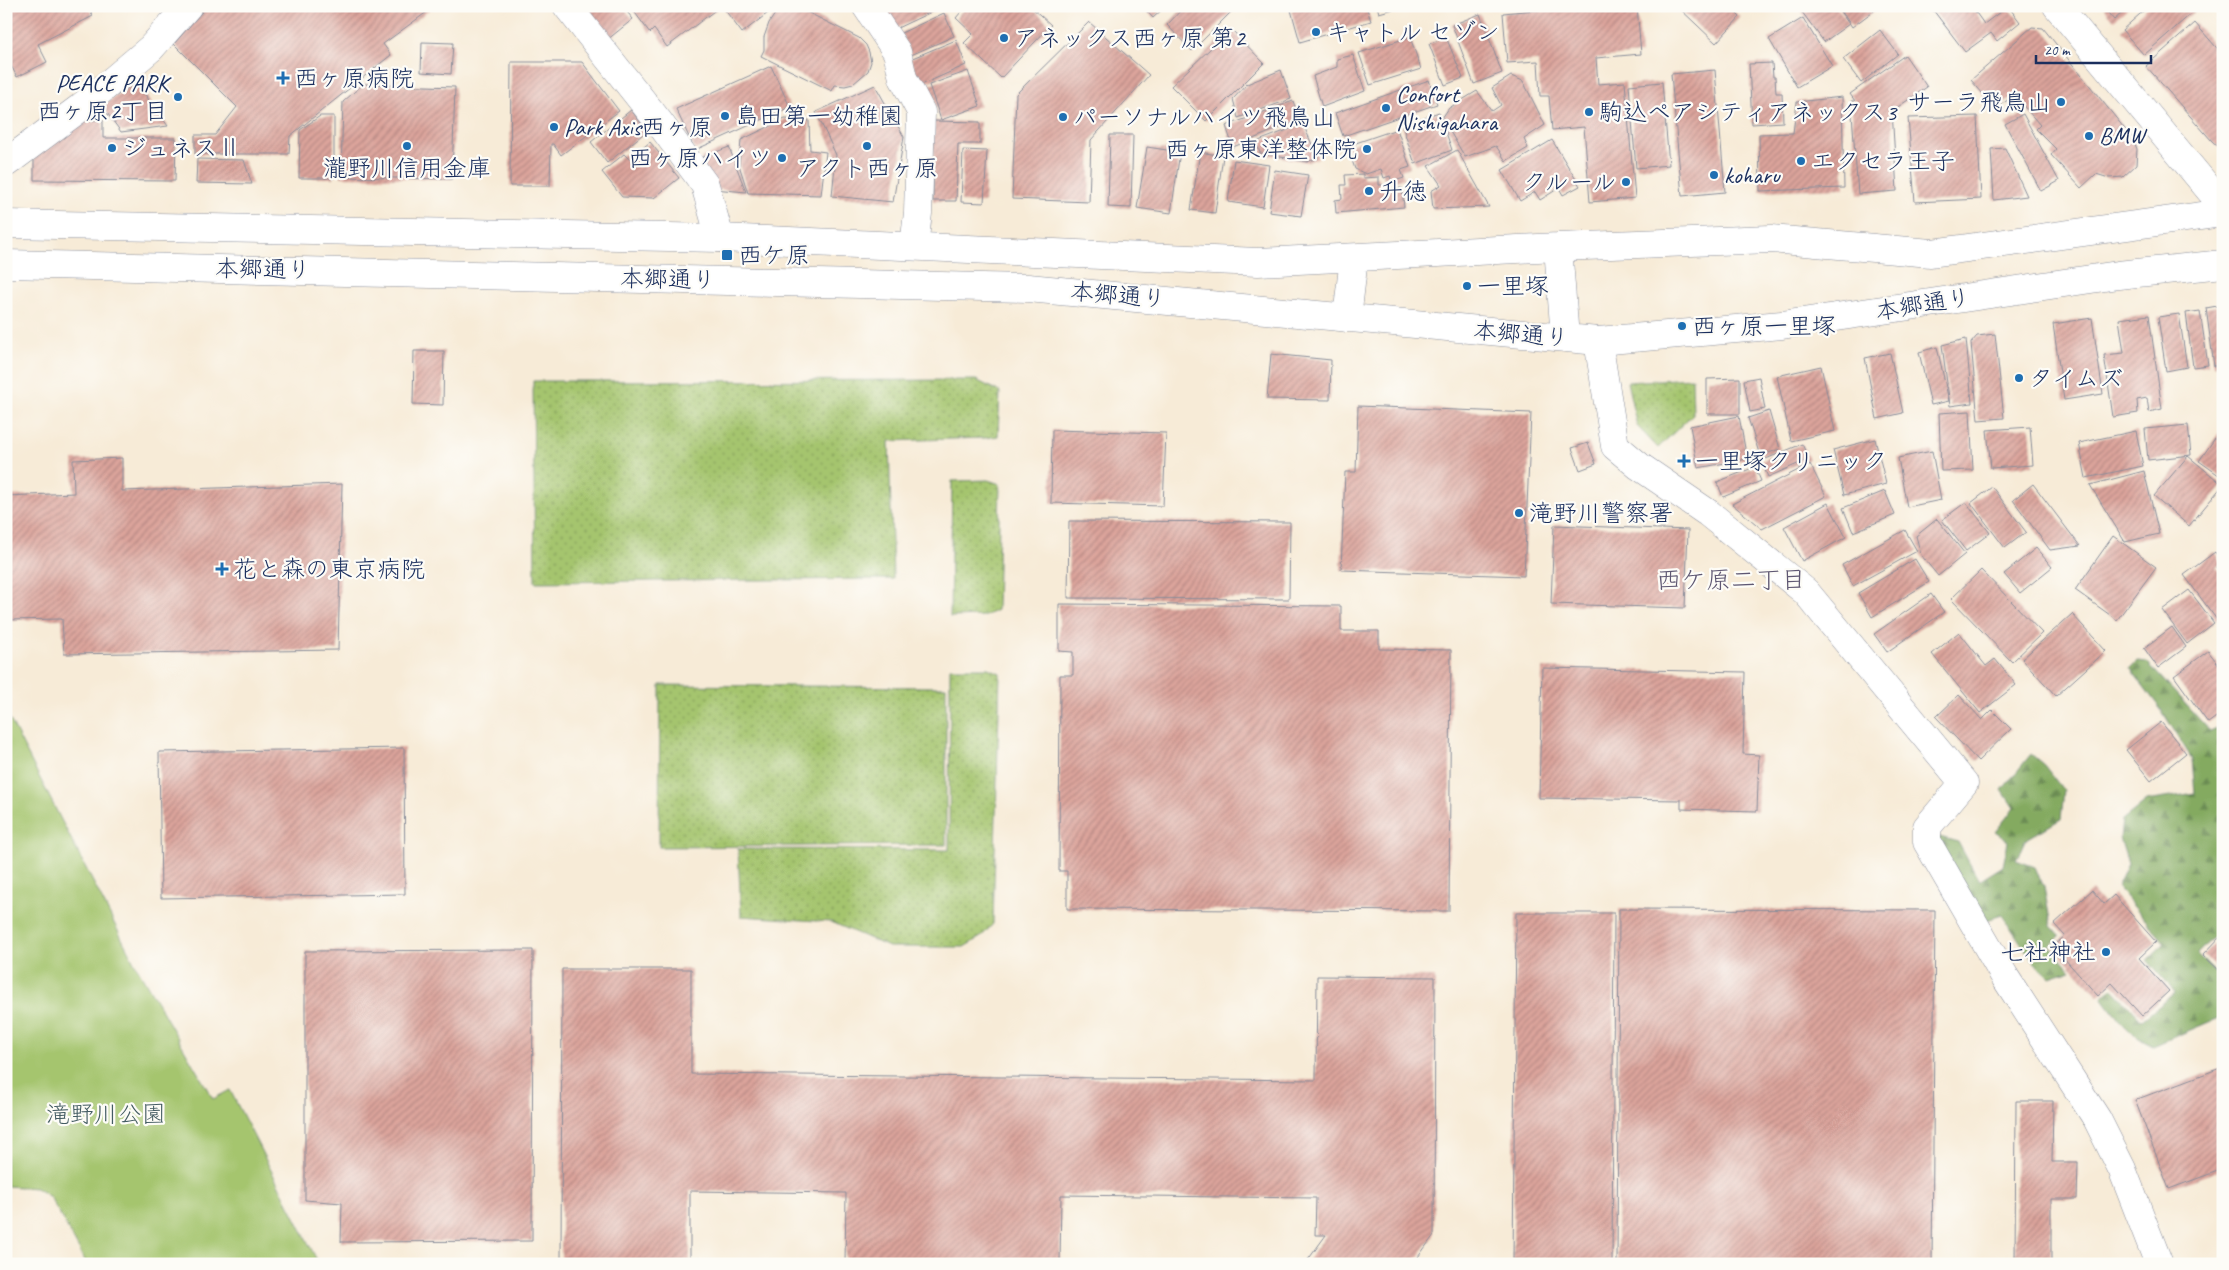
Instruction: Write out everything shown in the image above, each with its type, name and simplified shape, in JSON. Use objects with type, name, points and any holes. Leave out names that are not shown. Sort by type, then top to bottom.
[{"type":"main road","points":[[6,164],[80,108],[151,48],[188,6]]},
{"type":"main road","points":[[567,6],[659,122],[705,185],[720,238]]},
{"type":"main road","points":[[866,6],[897,52],[903,78],[920,112],[918,214],[914,246]]},
{"type":"main road","points":[[2057,6],[2223,206]]},
{"type":"main road","name":"本郷通り","points":[[6,224],[720,238],[1258,262],[1558,247],[1771,239],[1931,252],[2223,213]]},
{"type":"main road","points":[[1558,247],[1565,338]]},
{"type":"main road","points":[[1347,318],[1354,258]]},
{"type":"main road","name":"本郷通り","points":[[6,264],[1028,288],[1598,341],[1782,325],[2118,275],[2223,264]]},
{"type":"main road","points":[[1598,341],[1614,446],[1639,466],[1708,513],[1806,592],[1964,783],[1927,827],[1927,842],[2005,977],[2097,1119],[2122,1169],[2159,1264]]},
{"type":"green space","points":[[1692,378],[1693,414],[1658,448],[1637,426],[1627,382]]},
{"type":"green space","points":[[976,380],[1000,392],[998,436],[889,441],[893,579],[535,582],[533,381]]},
{"type":"green space","points":[[988,480],[1000,484],[997,610],[985,616],[950,617],[952,481]]},
{"type":"green space","points":[[2137,661],[2147,662],[2210,731],[2217,728],[2223,736],[2223,927],[2197,954],[2223,979],[2223,1016],[2153,1046],[2130,1031],[2118,1019],[2102,997],[2112,988],[2142,1020],[2175,993],[2147,960],[2165,943],[2117,887],[2128,864],[2120,838],[2122,820],[2146,801],[2195,793],[2192,759],[2162,711],[2130,668]]},
{"type":"green space","points":[[950,668],[988,668],[1000,673],[993,924],[981,937],[964,947],[889,947],[831,922],[741,916],[738,849],[949,850]]},
{"type":"green space","points":[[660,685],[946,687],[946,845],[659,847]]},
{"type":"green space","name":"滝野川公園","points":[[6,712],[135,964],[213,1099],[230,1090],[319,1264],[87,1264],[50,1197],[36,1188],[6,1186]]},
{"type":"green space","points":[[2031,754],[2044,765],[2064,791],[2061,819],[2025,840],[2016,860],[2035,867],[2044,887],[2051,926],[2060,936],[2050,946],[2071,970],[2050,977],[2033,961],[2002,915],[1984,921],[1936,836],[1958,842],[1979,881],[2003,866],[2008,841],[1995,832],[2014,808],[2002,790]]},
{"type":"building","points":[[6,6],[88,6],[93,16],[38,44],[47,62],[17,77],[6,56]]},
{"type":"building","name":"西ヶ原病院","points":[[207,6],[435,6],[383,44],[391,55],[290,136],[289,154],[195,154],[195,135],[215,135],[237,107],[174,44]]},
{"type":"building","points":[[584,6],[622,6],[633,19],[607,40]]},
{"type":"building","points":[[630,6],[716,6],[718,8],[667,47],[654,29],[650,33]]},
{"type":"building","points":[[722,6],[777,6],[742,33]]},
{"type":"building","points":[[783,6],[795,6],[859,38],[866,45],[869,52],[871,62],[868,71],[853,84],[845,86],[835,85],[832,91],[761,56],[764,50],[764,37],[769,23]]},
{"type":"building","points":[[889,6],[944,6],[893,30],[883,9]]},
{"type":"building","name":"アネックス西ヶ原 第2","points":[[966,6],[1030,6],[1051,25],[1001,78],[964,43],[973,34],[956,18]]},
{"type":"building","points":[[1142,6],[1166,6],[1153,18]]},
{"type":"building","points":[[1185,6],[1237,6],[1192,51],[1167,25]]},
{"type":"building","name":"キャトル セゾン","points":[[1305,6],[1366,6],[1371,21],[1300,42],[1291,10]]},
{"type":"building","points":[[1377,6],[1401,6],[1401,7],[1379,13]]},
{"type":"building","name":"駒込ペアシティアネックス3","points":[[1578,6],[1637,6],[1641,54],[1596,58],[1598,84],[1625,82],[1635,198],[1590,202],[1584,127],[1552,130],[1549,96],[1540,96],[1538,61],[1507,63],[1503,13]]},
{"type":"building","points":[[1677,6],[1729,6],[1740,17],[1716,43]]},
{"type":"building","points":[[1810,6],[1836,6],[1849,24],[1824,42],[1802,12]]},
{"type":"building","points":[[1838,6],[1880,6],[1852,27]]},
{"type":"building","points":[[1930,6],[1979,6],[1974,10],[1984,24],[2008,6],[2020,22],[1997,41],[1991,33],[1965,52]]},
{"type":"building","points":[[2102,6],[2130,6],[2114,20]]},
{"type":"building","points":[[2149,6],[2200,6],[2144,55],[2122,30]]},
{"type":"building","points":[[944,13],[954,36],[911,55],[901,33]]},
{"type":"building","points":[[1480,14],[1502,73],[1474,84],[1452,25]]},
{"type":"building","points":[[1803,18],[1832,66],[1797,87],[1769,39]]},
{"type":"building","name":"パーソナルハイツ飛鳥山","points":[[1089,22],[1149,75],[1091,140],[1089,202],[1012,199],[1016,94]]},
{"type":"building","points":[[2195,23],[2223,55],[2223,151],[2146,66]]},
{"type":"building","name":"サーラ飛鳥山","points":[[2032,27],[2043,28],[2133,139],[2137,149],[2136,165],[2123,177],[2109,178],[2096,174],[2081,188],[2051,155],[2056,149],[2036,129],[2040,125],[2014,95],[1996,109],[1971,80]]},
{"type":"building","points":[[1231,29],[1264,63],[1206,121],[1171,86]]},
{"type":"building","points":[[1880,30],[1898,54],[1861,83],[1843,59]]},
{"type":"building","points":[[1410,37],[1421,69],[1370,85],[1359,53]]},
{"type":"building","points":[[1446,37],[1463,78],[1445,85],[1429,44]]},
{"type":"building","points":[[956,40],[966,65],[921,85],[910,59]]},
{"type":"building","points":[[422,42],[453,43],[451,74],[421,72]]},
{"type":"building","points":[[1353,55],[1365,91],[1322,107],[1313,76],[1337,67],[1337,59]]},
{"type":"building","points":[[1905,55],[1927,87],[1892,111],[1897,191],[1858,194],[1851,101],[1855,101],[1850,94]]},
{"type":"building","name":"Park Axis西ヶ原","points":[[511,62],[582,62],[619,111],[561,155],[551,144],[550,186],[510,186]]},
{"type":"building","points":[[1772,63],[1776,93],[1782,93],[1783,122],[1752,124],[1749,64]]},
{"type":"building","points":[[771,66],[790,107],[695,150],[676,109]]},
{"type":"building","points":[[1281,70],[1291,99],[1238,118],[1233,99],[1247,84]]},
{"type":"building","points":[[1715,70],[1725,192],[1682,196],[1671,74]]},
{"type":"building","points":[[968,71],[980,106],[941,120],[929,85]]},
{"type":"building","points":[[1511,76],[1523,81],[1545,125],[1524,139],[1528,148],[1506,161],[1496,146],[1465,157],[1442,118],[1449,108],[1477,91],[1492,111],[1501,105],[1492,88]]},
{"type":"building","name":"Confort Nishigahara","points":[[1429,80],[1437,104],[1343,136],[1335,113]]},
{"type":"building","points":[[136,82],[168,126],[121,132],[102,106]]},
{"type":"building","points":[[1662,82],[1669,165],[1636,168],[1629,85]]},
{"type":"building","points":[[363,84],[455,87],[452,179],[341,177],[343,102]]},
{"type":"building","name":"アクト西ヶ原","points":[[875,85],[904,137],[893,202],[832,196],[836,155],[816,112]]},
{"type":"building","name":"エクセラ王子","points":[[1842,97],[1844,188],[1760,191],[1759,134],[1793,133],[1797,102]]},
{"type":"building","points":[[1293,101],[1300,120],[1233,147],[1226,126]]},
{"type":"building","points":[[631,110],[647,131],[607,163],[591,142]]},
{"type":"building","points":[[1439,112],[1452,150],[1415,164],[1402,125]]},
{"type":"building","points":[[2023,114],[2059,181],[2041,191],[2005,124]]},
{"type":"building","points":[[320,116],[334,116],[334,178],[299,178],[300,130]]},
{"type":"building","points":[[1977,116],[1981,199],[1915,202],[1908,118]]},
{"type":"building","name":"西ヶ原ハイツ","points":[[785,119],[809,120],[810,150],[826,152],[821,195],[748,193],[739,165],[741,140]]},
{"type":"building","name":"ジュネスⅡ","points":[[87,120],[103,120],[103,138],[176,138],[175,181],[34,180],[34,158]]},
{"type":"building","points":[[934,121],[980,122],[980,144],[958,144],[956,201],[933,201]]},
{"type":"building","points":[[1303,124],[1318,158],[1307,162],[1260,153],[1256,142]]},
{"type":"building","points":[[1397,129],[1410,167],[1401,170],[1404,178],[1392,182],[1390,176],[1384,178],[1381,169],[1366,174],[1355,169],[1347,146]]},
{"type":"building","points":[[1110,135],[1133,135],[1131,208],[1108,207]]},
{"type":"building","points":[[1552,140],[1580,186],[1563,195],[1559,188],[1540,200],[1535,192],[1520,201],[1502,170]]},
{"type":"building","points":[[650,142],[679,178],[654,198],[622,197],[602,172],[624,154],[629,159]]},
{"type":"building","points":[[729,147],[746,192],[714,189],[701,158]]},
{"type":"building","points":[[1147,147],[1180,152],[1171,213],[1137,208]]},
{"type":"building","points":[[2005,148],[2027,196],[1994,200],[1991,149]]},
{"type":"building","points":[[963,150],[987,151],[984,203],[961,202]]},
{"type":"building","points":[[1457,150],[1489,207],[1433,209],[1431,191],[1441,185],[1428,166]]},
{"type":"building","points":[[1200,152],[1223,156],[1215,213],[1191,210]]},
{"type":"building","points":[[197,159],[244,160],[252,184],[196,183]]},
{"type":"building","points":[[1234,160],[1269,165],[1263,207],[1228,202]]},
{"type":"building","points":[[1275,170],[1308,175],[1301,216],[1269,212]]},
{"type":"building","points":[[1363,174],[1363,178],[1379,177],[1379,185],[1387,185],[1387,190],[1402,188],[1404,207],[1336,213],[1335,200],[1342,199],[1341,185],[1346,185],[1345,175]]},
{"type":"building","points":[[2223,305],[2223,364],[2214,366],[2206,308]]},
{"type":"building","points":[[2200,311],[2208,365],[2193,367],[2186,313]]},
{"type":"building","points":[[2179,314],[2187,367],[2166,371],[2158,317]]},
{"type":"building","points":[[2149,315],[2162,409],[2149,412],[2147,398],[2137,400],[2138,413],[2113,417],[2104,355],[2124,353],[2119,319]]},
{"type":"building","points":[[2092,318],[2103,394],[2064,400],[2053,324]]},
{"type":"building","points":[[1995,334],[2004,418],[1978,420],[1971,343],[1977,336]]},
{"type":"building","points":[[1966,339],[1972,403],[1950,406],[1942,345]]},
{"type":"building","points":[[1937,347],[1949,401],[1931,405],[1919,352]]},
{"type":"building","points":[[414,351],[444,351],[443,405],[413,404]]},
{"type":"building","points":[[1890,353],[1903,413],[1877,419],[1865,358]]},
{"type":"building","points":[[1271,354],[1331,360],[1330,400],[1267,399]]},
{"type":"building","points":[[1821,366],[1835,431],[1791,441],[1777,376]]},
{"type":"building","points":[[1759,377],[1765,409],[1750,412],[1744,380]]},
{"type":"building","points":[[1740,378],[1740,414],[1707,414],[1707,379]]},
{"type":"building","points":[[1358,406],[1531,413],[1524,576],[1341,570],[1345,472],[1356,472]]},
{"type":"building","points":[[1769,411],[1780,449],[1760,456],[1748,418]]},
{"type":"building","points":[[1970,411],[1973,470],[1941,471],[1939,413]]},
{"type":"building","points":[[1739,416],[1747,459],[1698,468],[1690,426]]},
{"type":"building","points":[[2188,425],[2191,455],[2148,460],[2145,429]]},
{"type":"building","points":[[2030,427],[2033,465],[1991,468],[1987,430]]},
{"type":"building","points":[[2223,427],[2223,478],[2199,461]]},
{"type":"building","points":[[1052,430],[1166,433],[1163,506],[1051,503]]},
{"type":"building","points":[[2136,431],[2143,466],[2086,478],[2079,443]]},
{"type":"building","points":[[1875,439],[1886,484],[1844,495],[1833,450]]},
{"type":"building","points":[[1588,443],[1596,464],[1580,470],[1572,448]]},
{"type":"building","points":[[1802,444],[1809,459],[1768,477],[1761,461]]},
{"type":"building","points":[[1932,451],[1941,500],[1907,507],[1898,458]]},
{"type":"building","points":[[2188,456],[2223,485],[2189,526],[2154,496]]},
{"type":"building","points":[[122,458],[122,491],[342,484],[338,650],[64,654],[62,619],[6,620],[6,496],[74,493],[73,460]]},
{"type":"building","points":[[1810,464],[1826,496],[1762,529],[1732,504]]},
{"type":"building","points":[[1755,467],[1761,481],[1723,497],[1717,482]]},
{"type":"building","points":[[2144,471],[2159,534],[2125,542],[2090,485]]},
{"type":"building","points":[[2033,484],[2080,546],[2050,550],[2013,500]]},
{"type":"building","points":[[1992,487],[2026,532],[2005,548],[1971,503]]},
{"type":"building","points":[[1885,491],[1895,515],[1853,532],[1843,508]]},
{"type":"building","points":[[1966,502],[1990,533],[1966,551],[1942,520]]},
{"type":"building","points":[[1828,503],[1846,537],[1802,561],[1784,527]]},
{"type":"building","points":[[1937,519],[1965,554],[1938,576],[1921,555],[1916,536]]},
{"type":"building","points":[[1069,521],[1290,522],[1289,599],[1068,598]]},
{"type":"building","points":[[1554,525],[1688,530],[1685,608],[1551,604]]},
{"type":"building","points":[[1905,530],[1917,551],[1853,586],[1842,565]]},
{"type":"building","points":[[2113,536],[2156,567],[2117,620],[2075,590]]},
{"type":"building","points":[[2036,548],[2052,567],[2020,593],[2004,574]]},
{"type":"building","points":[[2215,552],[2223,563],[2216,567],[2223,576],[2223,615],[2217,620],[2184,575]]},
{"type":"building","points":[[1915,559],[1929,582],[1872,617],[1858,593]]},
{"type":"building","points":[[1981,570],[2042,633],[2012,662],[1951,599]]},
{"type":"building","points":[[2189,590],[2214,623],[2187,644],[2162,610]]},
{"type":"building","points":[[1931,594],[1944,612],[1887,652],[1874,634]]},
{"type":"building","points":[[1059,604],[1341,606],[1341,631],[1379,631],[1379,649],[1451,650],[1449,911],[1067,909],[1067,871],[1059,871],[1060,675],[1073,675],[1073,652],[1059,651]]},
{"type":"building","points":[[2072,614],[2106,651],[2056,696],[2022,659]]},
{"type":"building","points":[[2172,627],[2186,647],[2158,668],[2144,648]]},
{"type":"building","points":[[1959,632],[1986,666],[1995,659],[2016,685],[1980,713],[1932,654]]},
{"type":"building","points":[[2208,651],[2223,670],[2223,712],[2208,723],[2174,676]]},
{"type":"building","points":[[1542,668],[1745,672],[1743,754],[1759,755],[1757,811],[1681,809],[1681,800],[1539,798]]},
{"type":"building","points":[[1959,695],[1982,720],[1992,710],[2011,729],[1978,761],[1936,717]]},
{"type":"building","points":[[2161,722],[2186,753],[2151,781],[2126,750]]},
{"type":"building","points":[[404,748],[405,894],[161,898],[159,752]]},
{"type":"building","points":[[2092,890],[2104,904],[2114,895],[2156,942],[2139,958],[2169,991],[2142,1016],[2112,983],[2098,996],[2053,946],[2065,936],[2054,924]]},
{"type":"building","points":[[1619,909],[1935,910],[1932,1264],[1617,1264]]},
{"type":"building","points":[[1516,913],[1614,913],[1612,1264],[1513,1264]]},
{"type":"building","points":[[2223,934],[2223,974],[2203,955]]},
{"type":"building","points":[[533,950],[532,1241],[341,1242],[342,1203],[305,1200],[305,951]]},
{"type":"building","points":[[562,969],[691,969],[691,1074],[1316,1080],[1317,976],[1435,977],[1434,1235],[1413,1264],[1305,1264],[1326,1235],[1315,1235],[1316,1198],[1061,1195],[1060,1264],[845,1264],[846,1193],[690,1191],[690,1264],[561,1264]]},
{"type":"building","points":[[2223,1067],[2223,1169],[2169,1189],[2135,1100]]},
{"type":"building","points":[[2016,1101],[2053,1101],[2052,1162],[2078,1162],[2077,1199],[2051,1199],[2051,1264],[2015,1264]]},
{"type":"place","name":"キャトル セゾン","points":[[1316,32]]},
{"type":"place","name":"アネックス西ヶ原 第2","points":[[1004,38]]},
{"type":"place","name":"西ヶ原病院","points":[[283,78]]},
{"type":"place","name":"PEACE PARK 西ヶ原2丁目","points":[[178,97]]},
{"type":"place","name":"サーラ飛鳥山","points":[[2061,102]]},
{"type":"place","name":"Confort Nishigahara","points":[[1386,108]]},
{"type":"place","name":"駒込ペアシティアネックス3","points":[[1589,112]]},
{"type":"place","name":"島田第一幼稚園","points":[[725,116]]},
{"type":"place","name":"パーソナルハイツ飛鳥山","points":[[1063,117]]},
{"type":"place","name":"Park Axis西ヶ原","points":[[554,127]]},
{"type":"place","name":"BMW","points":[[2089,136]]},
{"type":"place","name":"瀧野川信用金庫","points":[[407,146]]},
{"type":"place","name":"アクト西ヶ原","points":[[867,146]]},
{"type":"place","name":"ジュネスⅡ","points":[[112,148]]},
{"type":"place","name":"西ヶ原東洋整体院","points":[[1367,149]]},
{"type":"place","name":"西ヶ原ハイツ","points":[[782,158]]},
{"type":"place","name":"エクセラ王子","points":[[1801,161]]},
{"type":"place","name":"koharu","points":[[1714,175]]},
{"type":"place","name":"クルール","points":[[1626,182]]},
{"type":"place","name":"升徳","points":[[1369,191]]},
{"type":"place","name":"西ケ原","points":[[727,255]]},
{"type":"place","name":"一里塚","points":[[1467,286]]},
{"type":"place","name":"西ヶ原一里塚","points":[[1682,326]]},
{"type":"place","name":"タイムズ","points":[[2019,378]]},
{"type":"place","name":"一里塚クリニック","points":[[1684,461]]},
{"type":"place","name":"滝野川警察署","points":[[1519,513]]},
{"type":"place","name":"花と森の東京病院","points":[[222,569]]},
{"type":"place","name":"七社神社","points":[[2106,952]]},
{"type":"district","name":"西ケ原二丁目","points":[[1731,579]]}]
